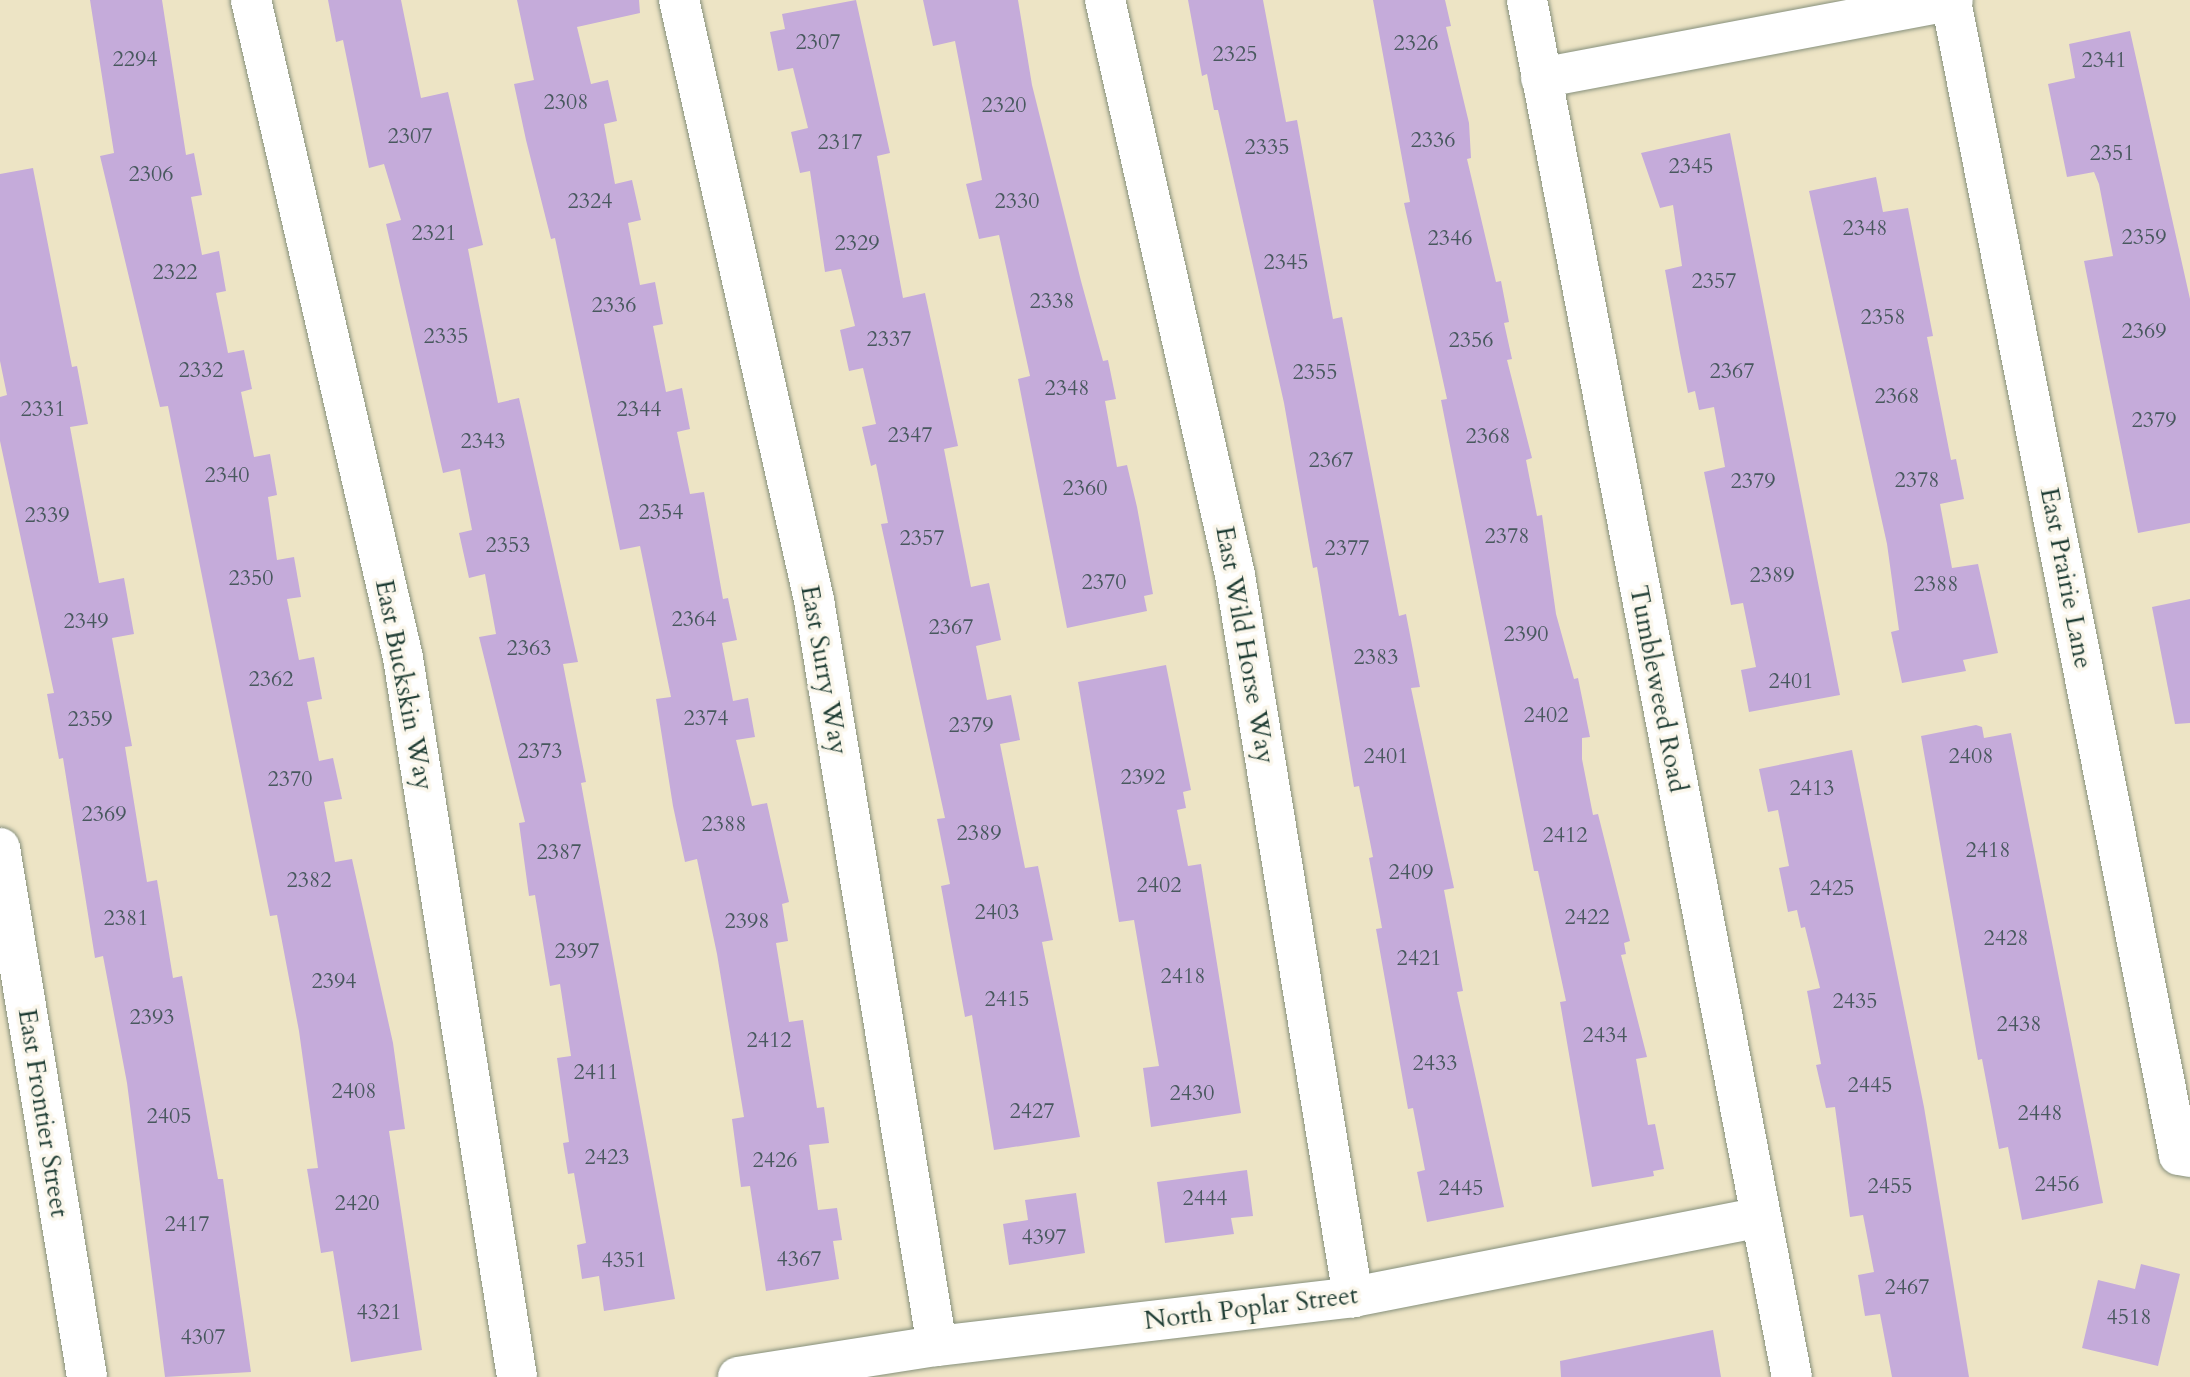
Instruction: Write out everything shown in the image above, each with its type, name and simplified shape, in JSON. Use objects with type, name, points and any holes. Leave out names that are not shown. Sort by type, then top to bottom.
[{"type":"street","name":"East Buckskin Way","points":[[251,0],[403,658],[517,1377]]},
{"type":"street","name":"East Surry Way","points":[[679,0],[814,600],[937,1346]]},
{"type":"street","name":"East Wild Horse Way","points":[[1105,0],[1235,575],[1353,1297]]},
{"type":"street","name":"Tumbleweed Road","points":[[1527,0],[1792,1377]]},
{"type":"street","points":[[1541,78],[1952,0]]},
{"type":"street","name":"East Prairie Lane","points":[[1952,0],[2185,1156]]},
{"type":"street","name":"East Frontier Street","points":[[0,848],[87,1377]]},
{"type":"street","name":"North Poplar Street","points":[[738,1377],[937,1346],[1353,1297],[1760,1217]]},
{"type":"building","points":[[90,0],[162,0],[186,155],[194,153],[202,195],[191,197],[202,255],[219,251],[226,291],[216,293],[228,353],[244,350],[252,389],[241,392],[254,457],[270,454],[277,495],[268,497],[277,560],[294,557],[301,597],[287,599],[299,660],[314,657],[322,699],[307,702],[319,761],[333,758],[342,799],[324,802],[335,862],[352,859],[393,1043],[405,1129],[389,1131],[422,1350],[351,1362],[333,1251],[321,1253],[307,1169],[318,1168],[299,1031],[277,915],[270,916],[168,406],[160,407],[100,156],[114,153]]},
{"type":"building","points":[[328,0],[401,0],[421,98],[448,92],[483,245],[468,249],[498,403],[519,398],[578,662],[563,664],[586,782],[581,783],[675,1299],[604,1311],[599,1276],[582,1279],[577,1245],[586,1243],[574,1173],[568,1174],[563,1143],[569,1142],[557,1058],[571,1056],[560,984],[550,986],[535,895],[529,896],[519,823],[525,822],[479,637],[496,634],[485,574],[469,578],[459,533],[472,530],[460,469],[443,473],[386,224],[401,220],[384,164],[369,168],[343,40],[336,42]]},
{"type":"building","points":[[517,0],[639,0],[640,13],[577,27],[591,84],[608,80],[617,121],[604,124],[615,184],[632,180],[641,220],[628,223],[640,285],[655,282],[663,324],[653,326],[666,392],[682,388],[690,429],[677,432],[690,494],[704,492],[723,599],[728,598],[737,640],[722,643],[733,701],[748,698],[755,737],[736,740],[752,806],[767,803],[789,902],[782,904],[788,941],[776,943],[789,1022],[803,1020],[817,1108],[824,1107],[829,1143],[809,1145],[818,1210],[837,1208],[842,1240],[833,1241],[839,1279],[766,1291],[750,1186],[741,1187],[732,1119],[744,1117],[717,954],[697,859],[685,862],[673,806],[656,699],[671,697],[640,546],[620,550],[555,238],[551,239],[526,140],[514,84],[534,80]]},
{"type":"building","points":[[856,0],[890,153],[877,156],[903,298],[925,293],[958,446],[944,449],[971,587],[989,583],[1001,640],[976,646],[987,700],[1011,695],[1020,740],[1000,744],[1025,868],[1038,866],[1053,940],[1042,942],[1080,1137],[994,1150],[972,1015],[965,1017],[941,886],[950,884],[937,819],[945,818],[881,524],[888,523],[876,464],[871,466],[862,427],[876,424],[863,368],[849,371],[840,330],[855,326],[841,269],[825,272],[810,171],[800,173],[791,132],[808,128],[793,68],[778,71],[770,32],[785,29],[782,14]]},
{"type":"building","points":[[923,0],[1018,0],[1032,85],[1081,281],[1103,361],[1108,360],[1116,399],[1105,401],[1117,467],[1127,465],[1137,507],[1153,594],[1144,596],[1147,611],[1067,628],[1018,379],[1030,376],[999,235],[979,239],[966,184],[982,180],[955,41],[933,46]]},
{"type":"building","points":[[1188,0],[1263,0],[1286,122],[1297,120],[1333,319],[1342,317],[1399,616],[1406,614],[1420,687],[1411,688],[1454,888],[1444,890],[1463,991],[1457,992],[1504,1207],[1427,1222],[1417,1172],[1425,1170],[1413,1108],[1408,1109],[1376,929],[1382,928],[1369,858],[1373,857],[1359,786],[1354,787],[1317,567],[1313,568],[1284,403],[1218,110],[1214,110],[1207,74],[1202,76]]},
{"type":"building","points":[[1373,0],[1445,0],[1451,26],[1446,27],[1469,123],[1471,158],[1467,159],[1496,282],[1501,281],[1509,322],[1504,323],[1512,359],[1507,360],[1532,458],[1526,460],[1537,516],[1542,515],[1556,614],[1574,679],[1578,678],[1590,737],[1582,738],[1582,759],[1593,815],[1598,814],[1630,941],[1624,943],[1626,954],[1621,955],[1647,1057],[1636,1059],[1648,1125],[1655,1124],[1664,1169],[1653,1171],[1654,1176],[1592,1187],[1560,1002],[1566,1001],[1538,871],[1534,871],[1441,400],[1447,399],[1404,203],[1410,202]]},
{"type":"building","points":[[2130,31],[2190,299],[2190,523],[2138,533],[2084,261],[2113,256],[2099,184],[2094,172],[2067,177],[2048,84],[2075,78],[2069,44]]},
{"type":"building","points":[[1730,133],[1840,695],[1749,712],[1741,670],[1756,667],[1743,603],[1731,605],[1704,472],[1725,467],[1714,407],[1699,410],[1695,391],[1688,393],[1665,270],[1682,266],[1673,205],[1660,208],[1641,153]]},
{"type":"building","points":[[33,168],[72,367],[77,366],[88,424],[70,427],[99,583],[124,578],[134,634],[112,638],[132,746],[125,747],[147,882],[157,880],[173,978],[182,976],[218,1179],[223,1179],[251,1372],[165,1377],[127,1083],[103,956],[95,958],[63,758],[59,759],[47,694],[54,693],[0,441],[0,397],[7,395],[0,361],[0,174]]},
{"type":"building","points":[[1876,177],[1883,212],[1908,208],[1933,336],[1927,337],[1951,460],[1956,459],[1964,499],[1940,504],[1952,568],[1978,564],[1998,653],[1963,660],[1966,671],[1902,683],[1891,632],[1899,630],[1887,544],[1809,191]]},
{"type":"building","points":[[2190,599],[2190,723],[2175,724],[2152,607]]},
{"type":"building","points":[[1166,665],[1191,790],[1183,792],[1186,808],[1177,810],[1188,866],[1201,864],[1241,1113],[1151,1127],[1143,1068],[1159,1066],[1134,920],[1119,922],[1078,682]]},
{"type":"building","points":[[1976,725],[1982,727],[1984,738],[2011,733],[2103,1203],[2022,1220],[2008,1147],[1999,1149],[1982,1059],[1978,1060],[1921,736]]},
{"type":"building","points":[[1852,750],[1924,1107],[1969,1377],[1892,1377],[1880,1314],[1865,1316],[1858,1275],[1874,1272],[1863,1215],[1850,1217],[1835,1107],[1826,1108],[1816,1065],[1821,1064],[1807,991],[1820,988],[1805,927],[1801,928],[1797,910],[1788,912],[1779,868],[1789,866],[1778,810],[1768,812],[1759,769]]},
{"type":"building","points":[[1247,1170],[1253,1216],[1231,1218],[1234,1234],[1165,1243],[1157,1182]]},
{"type":"building","points":[[1076,1193],[1085,1253],[1009,1265],[1003,1224],[1028,1220],[1025,1200]]},
{"type":"building","points":[[2141,1264],[2180,1274],[2158,1366],[2082,1348],[2098,1280],[2135,1289]]},
{"type":"building","points":[[1713,1330],[1721,1377],[1561,1377],[1560,1361]]}]
